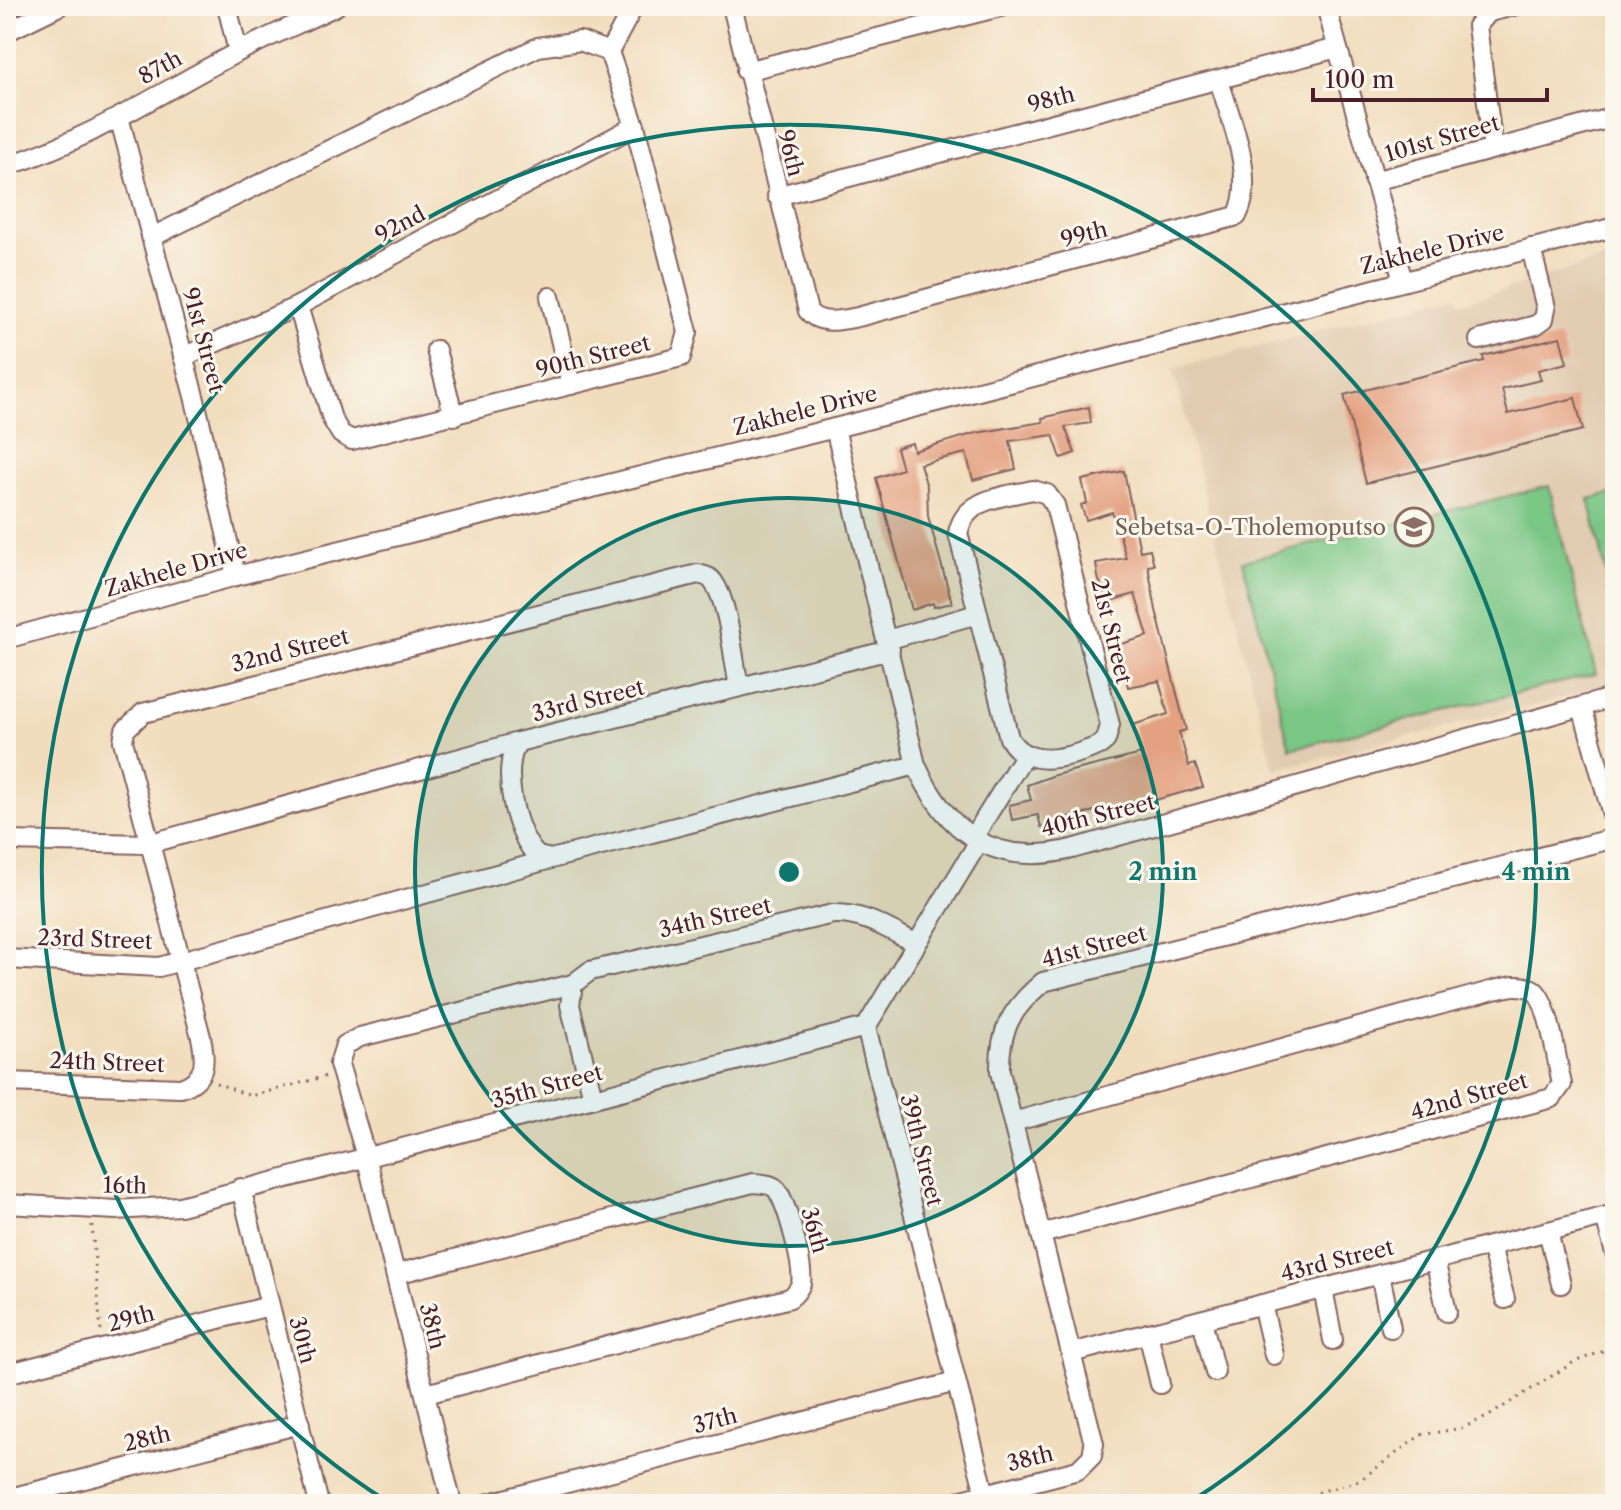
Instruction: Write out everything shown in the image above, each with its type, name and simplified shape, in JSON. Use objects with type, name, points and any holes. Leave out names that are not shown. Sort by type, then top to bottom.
[{"type":"street","points":[[6,32],[59,6]]},
{"type":"street","points":[[227,6],[238,52]]},
{"type":"street","name":"87th","points":[[6,166],[49,151],[238,52],[336,6]]},
{"type":"street","points":[[152,237],[538,47],[580,41],[609,52],[634,6]]},
{"type":"street","name":"96th","points":[[732,6],[808,311]]},
{"type":"street","points":[[746,71],[1004,6]]},
{"type":"street","points":[[1326,6],[1403,281]]},
{"type":"street","points":[[1493,148],[1477,26],[1489,12],[1514,6]]},
{"type":"street","name":"98th","points":[[777,196],[1337,48]]},
{"type":"street","name":"90th Street","points":[[298,306],[332,419],[345,438],[362,439],[672,361],[685,350],[688,332],[635,126],[609,52]]},
{"type":"street","name":"99th","points":[[808,311],[817,319],[825,320],[858,317],[1237,216],[1243,200],[1243,177],[1219,80]]},
{"type":"street","name":"91st Street","points":[[119,117],[183,357],[236,576]]},
{"type":"street","name":"101st Street","points":[[1374,181],[1615,117]]},
{"type":"street","name":"92nd","points":[[183,357],[298,306],[635,126]]},
{"type":"street","name":"Zakhele Drive","points":[[6,639],[236,576],[835,428],[1615,227]]},
{"type":"street","points":[[1479,340],[1536,325],[1544,319],[1546,308],[1531,248]]},
{"type":"street","points":[[550,297],[571,385]]},
{"type":"street","points":[[436,350],[454,416]]},
{"type":"street","name":"40th Street","points":[[835,428],[916,765],[933,801],[975,841],[1015,855],[1050,855],[1615,697]]},
{"type":"street","name":"21st Street","points":[[1033,490],[1047,494],[1058,516],[1110,725],[1106,740],[1092,748],[1051,759],[1015,749],[1009,738],[977,614],[958,533],[961,517],[974,505],[1033,490]]},
{"type":"street","name":"32nd Street","points":[[202,1076],[205,1056],[123,741],[125,730],[132,720],[165,706],[698,574],[708,576],[720,598],[739,686]]},
{"type":"street","name":"33rd Street","points":[[551,859],[538,856],[524,838],[508,774],[510,753],[518,742],[888,645],[977,614]]},
{"type":"street","points":[[1582,707],[1615,825]]},
{"type":"street","points":[[6,841],[148,844],[518,742]]},
{"type":"street","points":[[866,1027],[1025,754]]},
{"type":"street","points":[[551,859],[916,765]]},
{"type":"street","name":"41st Street","points":[[1078,1470],[1092,1456],[1094,1444],[1000,1072],[999,1044],[1006,1025],[1024,999],[1043,982],[1615,838]]},
{"type":"street","name":"23rd Street","points":[[6,959],[144,968],[182,962],[551,859]]},
{"type":"street","name":"34th Street","points":[[341,1073],[340,1055],[351,1040],[573,984],[590,971],[833,914],[851,913],[868,919],[915,943]]},
{"type":"street","points":[[573,984],[570,1005],[593,1098]]},
{"type":"street","name":"42nd Street","points":[[1013,1122],[1516,985],[1534,990],[1543,1001],[1562,1084],[1552,1098],[1041,1234]]},
{"type":"street","name":"35th Street","points":[[241,1188],[367,1160],[866,1027]]},
{"type":"street","name":"39th Street","points":[[866,1027],[985,1494]]},
{"type":"street","name":"38th","points":[[341,1073],[367,1160],[452,1504]]},
{"type":"street","name":"24th Street","points":[[6,1082],[181,1088],[195,1084],[202,1076]]},
{"type":"street","name":"36th","points":[[396,1274],[753,1183],[777,1190],[792,1233],[801,1282],[790,1298],[426,1394]]},
{"type":"street","name":"16th","points":[[6,1204],[155,1210],[241,1188]]},
{"type":"street","name":"30th","points":[[241,1188],[319,1504]]},
{"type":"street","points":[[1610,1216],[1615,1253]]},
{"type":"street","name":"43rd Street","points":[[1071,1353],[1610,1216]]},
{"type":"street","points":[[1548,1231],[1561,1284]]},
{"type":"street","points":[[1491,1246],[1505,1299]]},
{"type":"street","points":[[1435,1260],[1447,1312]]},
{"type":"street","points":[[1380,1274],[1391,1328]]},
{"type":"street","points":[[1323,1289],[1333,1340]]},
{"type":"street","points":[[1262,1304],[1274,1355]]},
{"type":"street","name":"29th","points":[[6,1374],[269,1306]]},
{"type":"street","points":[[1202,1320],[1215,1372]]},
{"type":"street","points":[[1148,1333],[1160,1384]]},
{"type":"street","name":"37th","points":[[486,1504],[956,1382]]},
{"type":"street","name":"28th","points":[[6,1499],[300,1424]]},
{"type":"street","name":"38th","points":[[947,1504],[1078,1470]]},
{"type":"path","points":[[202,1076],[251,1096],[341,1073]]},
{"type":"path","points":[[91,1209],[95,1291],[103,1350]]},
{"type":"path","points":[[1297,1504],[1316,1493],[1360,1480],[1421,1435],[1462,1428],[1487,1417],[1574,1362],[1615,1347]]},
{"type":"shaded area","name":"Sebetsa-O-Tholemoputso","points":[[1615,256],[1615,685],[1274,770],[1173,369],[1457,295],[1460,303]]},
{"type":"green space","points":[[1549,486],[1596,674],[1290,749],[1243,561]]},
{"type":"green space","points":[[1615,493],[1615,583],[1609,585],[1589,499]]},
{"type":"building","points":[[1560,337],[1567,363],[1538,370],[1541,380],[1502,389],[1508,414],[1575,398],[1583,430],[1366,483],[1344,395],[1484,361],[1483,356]]},
{"type":"building","points":[[1089,407],[1091,423],[1065,427],[1075,453],[1061,458],[1053,435],[1010,441],[1016,469],[973,480],[966,453],[920,464],[927,487],[928,516],[952,603],[934,607],[933,603],[912,610],[876,478],[902,469],[896,448],[912,443],[914,451],[976,433],[1043,422],[1042,418]]},
{"type":"building","points":[[1124,471],[1140,551],[1150,549],[1154,565],[1148,566],[1156,610],[1186,730],[1179,732],[1189,766],[1195,764],[1203,787],[1118,810],[1117,806],[1055,820],[1056,823],[1041,827],[1038,815],[1012,820],[1009,805],[1031,800],[1027,785],[1142,754],[1133,725],[1168,714],[1159,681],[1128,687],[1118,645],[1148,636],[1135,594],[1106,602],[1098,577],[1096,563],[1126,558],[1112,512],[1086,520],[1081,505],[1087,503],[1082,480]]},
{"type":"place","name":"Sebetsa-O-Tholemoputso","points":[[1414,527]]}]
